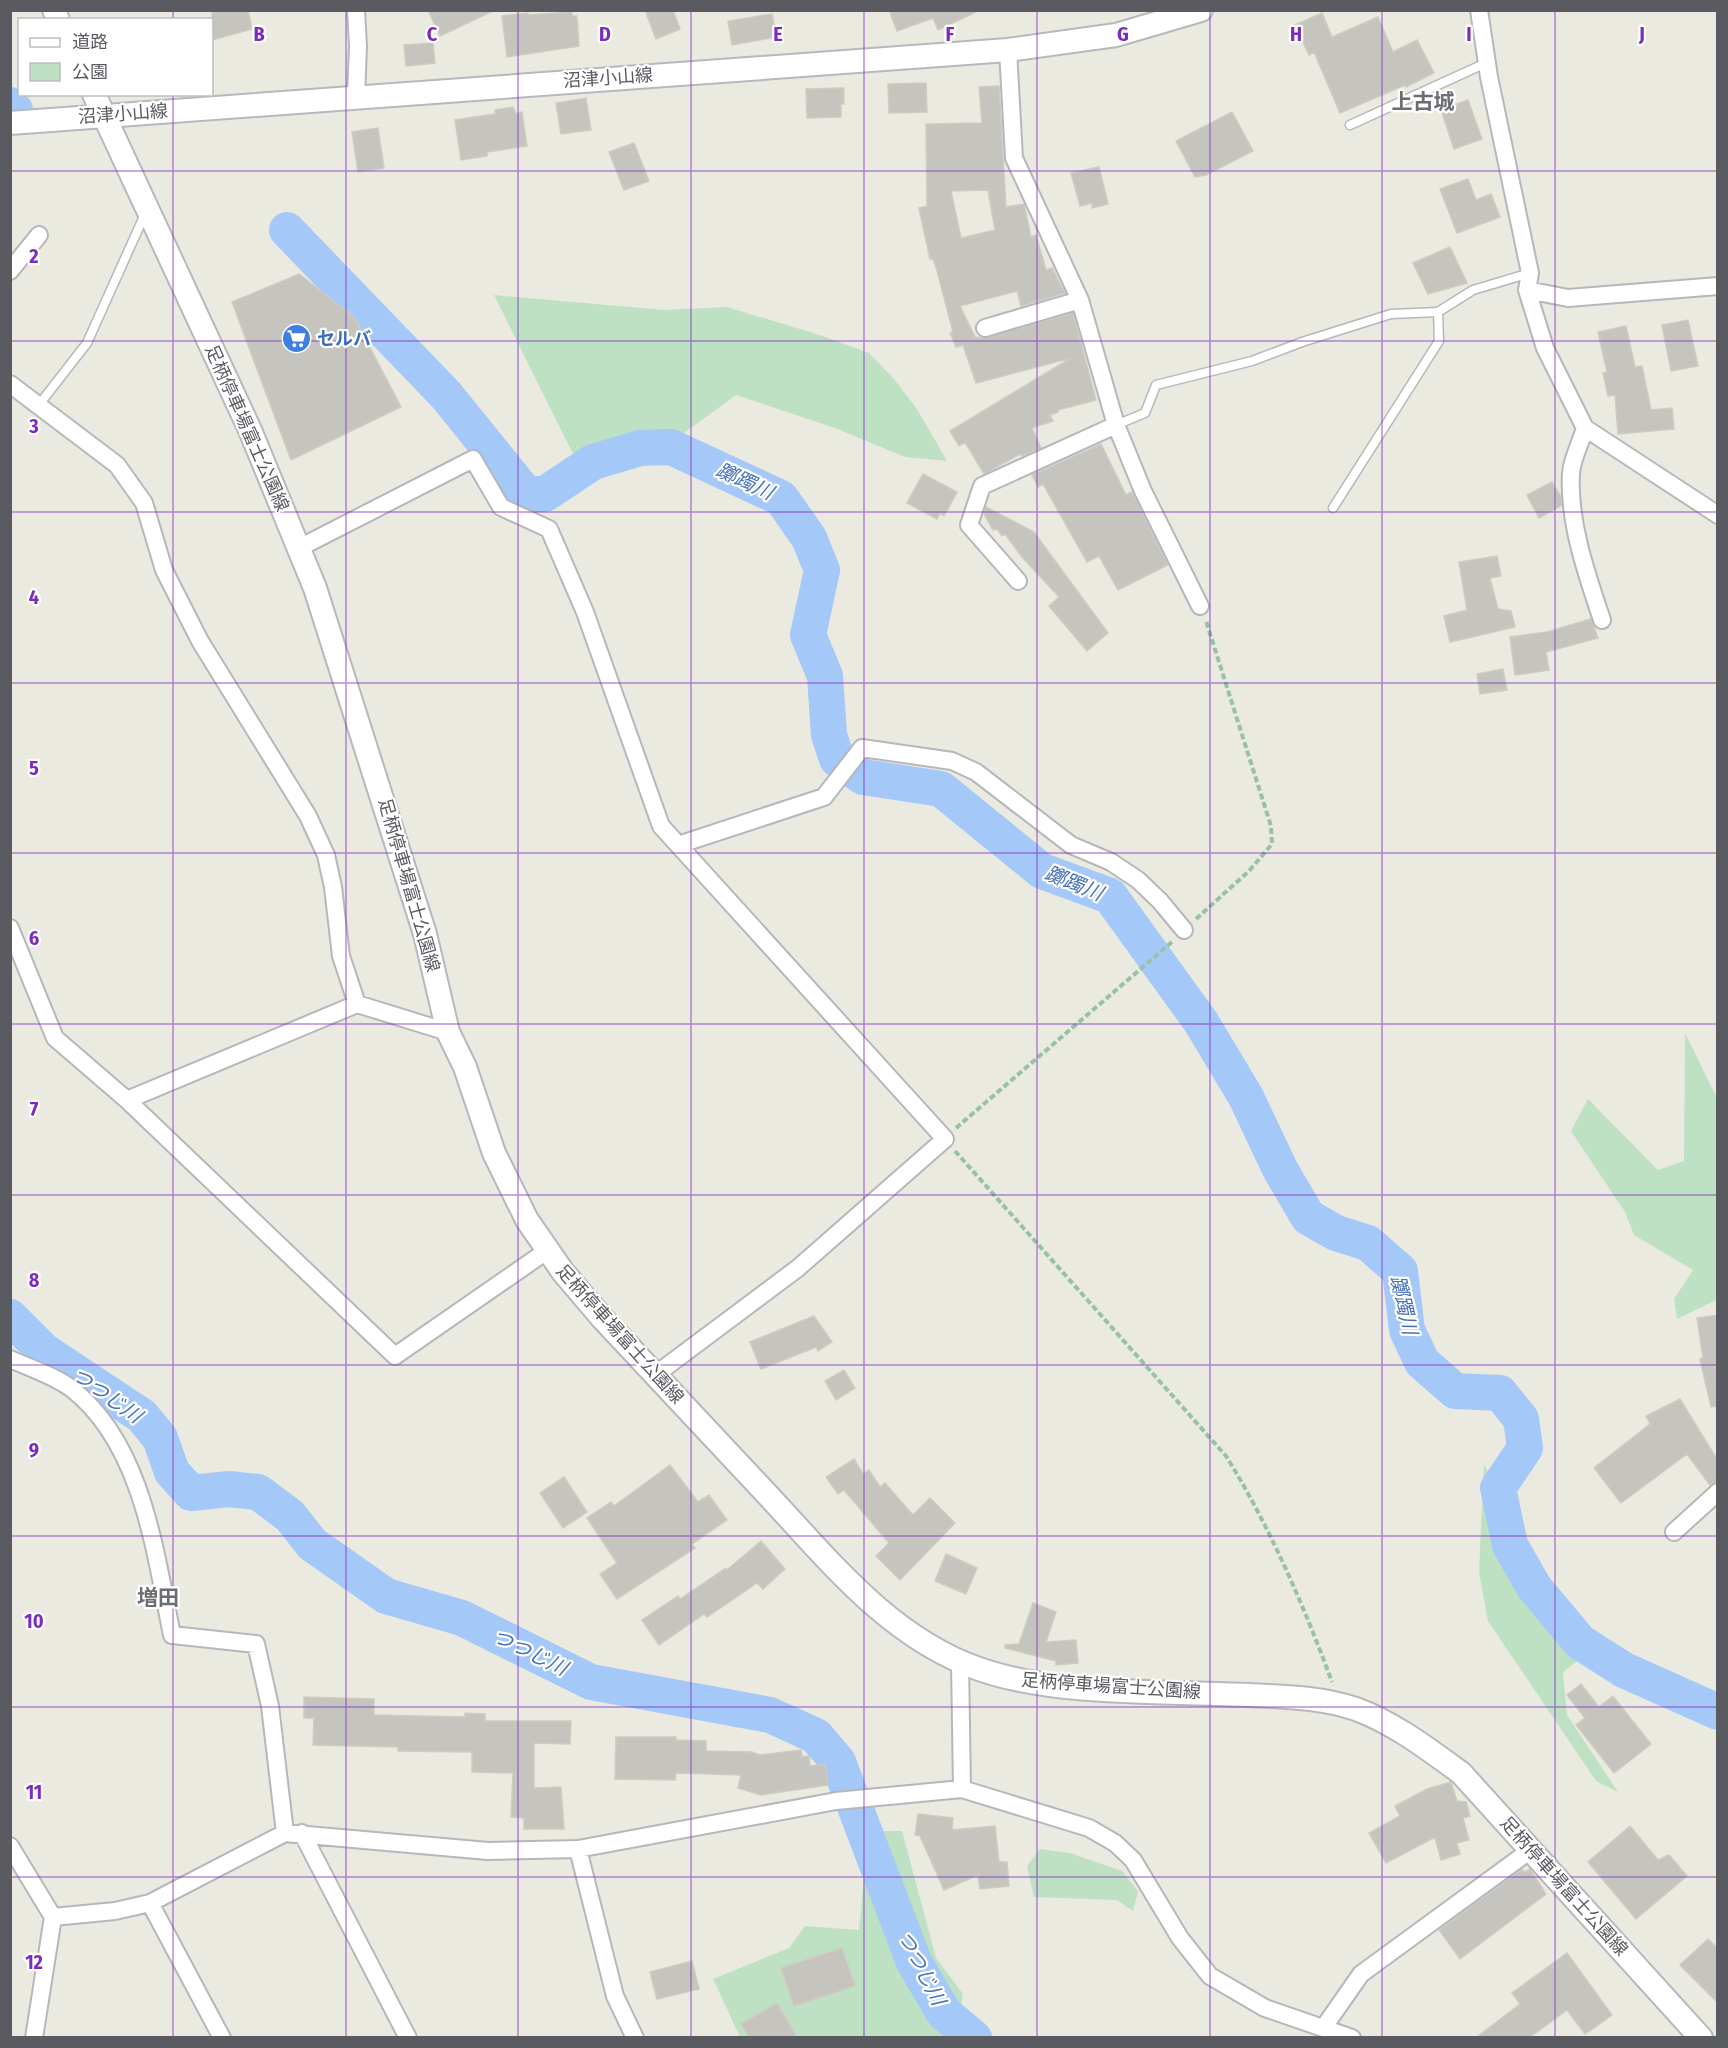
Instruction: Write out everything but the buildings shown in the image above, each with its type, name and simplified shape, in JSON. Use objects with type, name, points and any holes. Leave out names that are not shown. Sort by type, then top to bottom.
[{"type":"main road","name":"沼津小山線","points":[[10,123],[98,104],[356,96],[1008,50],[1116,35],[1201,10]]},
{"type":"main road","name":"足柄停車場富士公園線","points":[[98,104],[250,430],[299,548],[344,675],[391,820],[426,934],[448,1032],[465,1067],[494,1153],[527,1220],[596,1311],[866,1600],[921,1643],[960,1662],[1025,1681],[1092,1688],[1306,1698],[1341,1705],[1392,1727],[1425,1746],[1461,1773],[1701,2037]]},
{"type":"street","points":[[356,10],[358,46],[356,96]]},
{"type":"street","points":[[1479,10],[1486,63],[1530,273],[1527,290],[1545,348],[1585,428],[1718,515]]},
{"type":"street","points":[[1008,50],[1014,158],[1080,300],[1116,425],[1143,491],[1200,606]]},
{"type":"street","points":[[10,271],[39,235]]},
{"type":"street","points":[[1527,290],[1568,298],[1718,286]]},
{"type":"street","points":[[985,327],[1080,300]]},
{"type":"street","points":[[10,384],[117,465],[144,503],[164,570],[200,641],[309,816],[326,855],[333,887],[341,956],[357,1004]]},
{"type":"street","points":[[1018,581],[969,525],[982,486],[1116,425]]},
{"type":"street","points":[[1585,428],[1571,472],[1574,511],[1587,574],[1602,620]]},
{"type":"street","points":[[299,548],[472,459],[501,507],[549,529],[585,612],[661,826],[945,1139],[798,1268],[655,1375]]},
{"type":"street","points":[[678,845],[824,797],[862,748],[952,761],[976,772],[1071,845],[1112,862],[1138,880],[1160,901],[1180,934]]},
{"type":"street","points":[[10,928],[55,1038],[127,1100],[395,1356],[548,1250]]},
{"type":"street","points":[[127,1100],[357,1004],[448,1032]]},
{"type":"street","points":[[10,1359],[70,1387],[97,1411],[123,1456],[144,1502],[172,1635],[256,1644],[270,1706],[285,1833]]},
{"type":"street","points":[[1674,1532],[1718,1492]]},
{"type":"street","points":[[960,1662],[962,1789]]},
{"type":"street","points":[[53,1917],[115,1911],[150,1903],[285,1833],[488,1851],[578,1849],[836,1801],[962,1789],[1089,1828],[1115,1843],[1132,1860],[1179,1938],[1210,1976],[1265,2008],[1352,2037]]},
{"type":"street","points":[[302,1833],[408,2037]]},
{"type":"street","points":[[10,1846],[53,1917],[34,2037]]},
{"type":"street","points":[[578,1849],[615,1996],[635,2037]]},
{"type":"street","points":[[1324,2027],[1361,1974],[1532,1849]]},
{"type":"street","points":[[150,1903],[222,2037]]},
{"type":"lane","points":[[1350,125],[1486,63]]},
{"type":"lane","points":[[37,406],[87,344],[147,208]]},
{"type":"lane","points":[[1116,425],[1145,413],[1156,385],[1252,362],[1302,342],[1391,314],[1438,312],[1473,290],[1530,273]]},
{"type":"lane","points":[[1332,508],[1439,341],[1438,312]]},
{"type":"path","points":[[1200,606],[1215,643],[1271,826],[1272,844],[1249,871],[1180,934],[945,1139],[1226,1456],[1242,1481],[1312,1628],[1341,1705]]},
{"type":"green space","points":[[494,295],[664,310],[727,307],[823,336],[869,353],[894,379],[917,409],[947,461],[905,457],[835,428],[736,395],[635,469],[581,470]]},
{"type":"green space","points":[[1685,1033],[1717,1098],[1718,1299],[1677,1319],[1674,1299],[1693,1270],[1634,1235],[1625,1212],[1571,1131],[1588,1099],[1658,1170],[1684,1161]]},
{"type":"green space","points":[[1484,1464],[1581,1658],[1563,1672],[1567,1715],[1618,1792],[1596,1781],[1488,1621],[1479,1572]]},
{"type":"green space","points":[[846,1831],[902,1831],[936,1958],[963,1994],[955,2037],[740,2037],[713,1979],[789,1948],[805,1926],[859,1930],[864,1878]]},
{"type":"green space","points":[[1040,1849],[1070,1853],[1122,1871],[1138,1891],[1133,1911],[1117,1900],[1034,1897],[1027,1866]]},
{"type":"waterway","name":"躑躅川","points":[[10,105],[15,110]]},
{"type":"waterway","name":"躑躅川","points":[[287,230],[446,395],[526,494],[545,494],[593,462],[640,448],[671,447],[781,498],[809,538],[822,570],[808,635],[825,676],[829,735],[837,759],[863,777],[941,789],[1042,871],[1110,896],[1201,1022],[1246,1097],[1280,1169],[1308,1217],[1336,1233],[1368,1243],[1400,1271],[1407,1330],[1422,1362],[1455,1391],[1500,1393],[1521,1419],[1525,1448],[1498,1488],[1510,1545],[1534,1587],[1580,1642],[1624,1670],[1718,1712]]},
{"type":"waterway","name":"つつじ川","points":[[10,1317],[44,1351],[142,1416],[160,1438],[172,1472],[191,1493],[229,1489],[258,1492],[290,1516],[312,1544],[386,1596],[462,1618],[591,1682],[770,1715],[816,1736],[838,1762],[914,1962],[944,2013],[974,2038]]},
{"type":"place","name":"セルバ","points":[[296,339]]},
{"type":"district","name":"上古城","points":[[1423,102]]},
{"type":"district","name":"増田","points":[[158,1598]]}]
